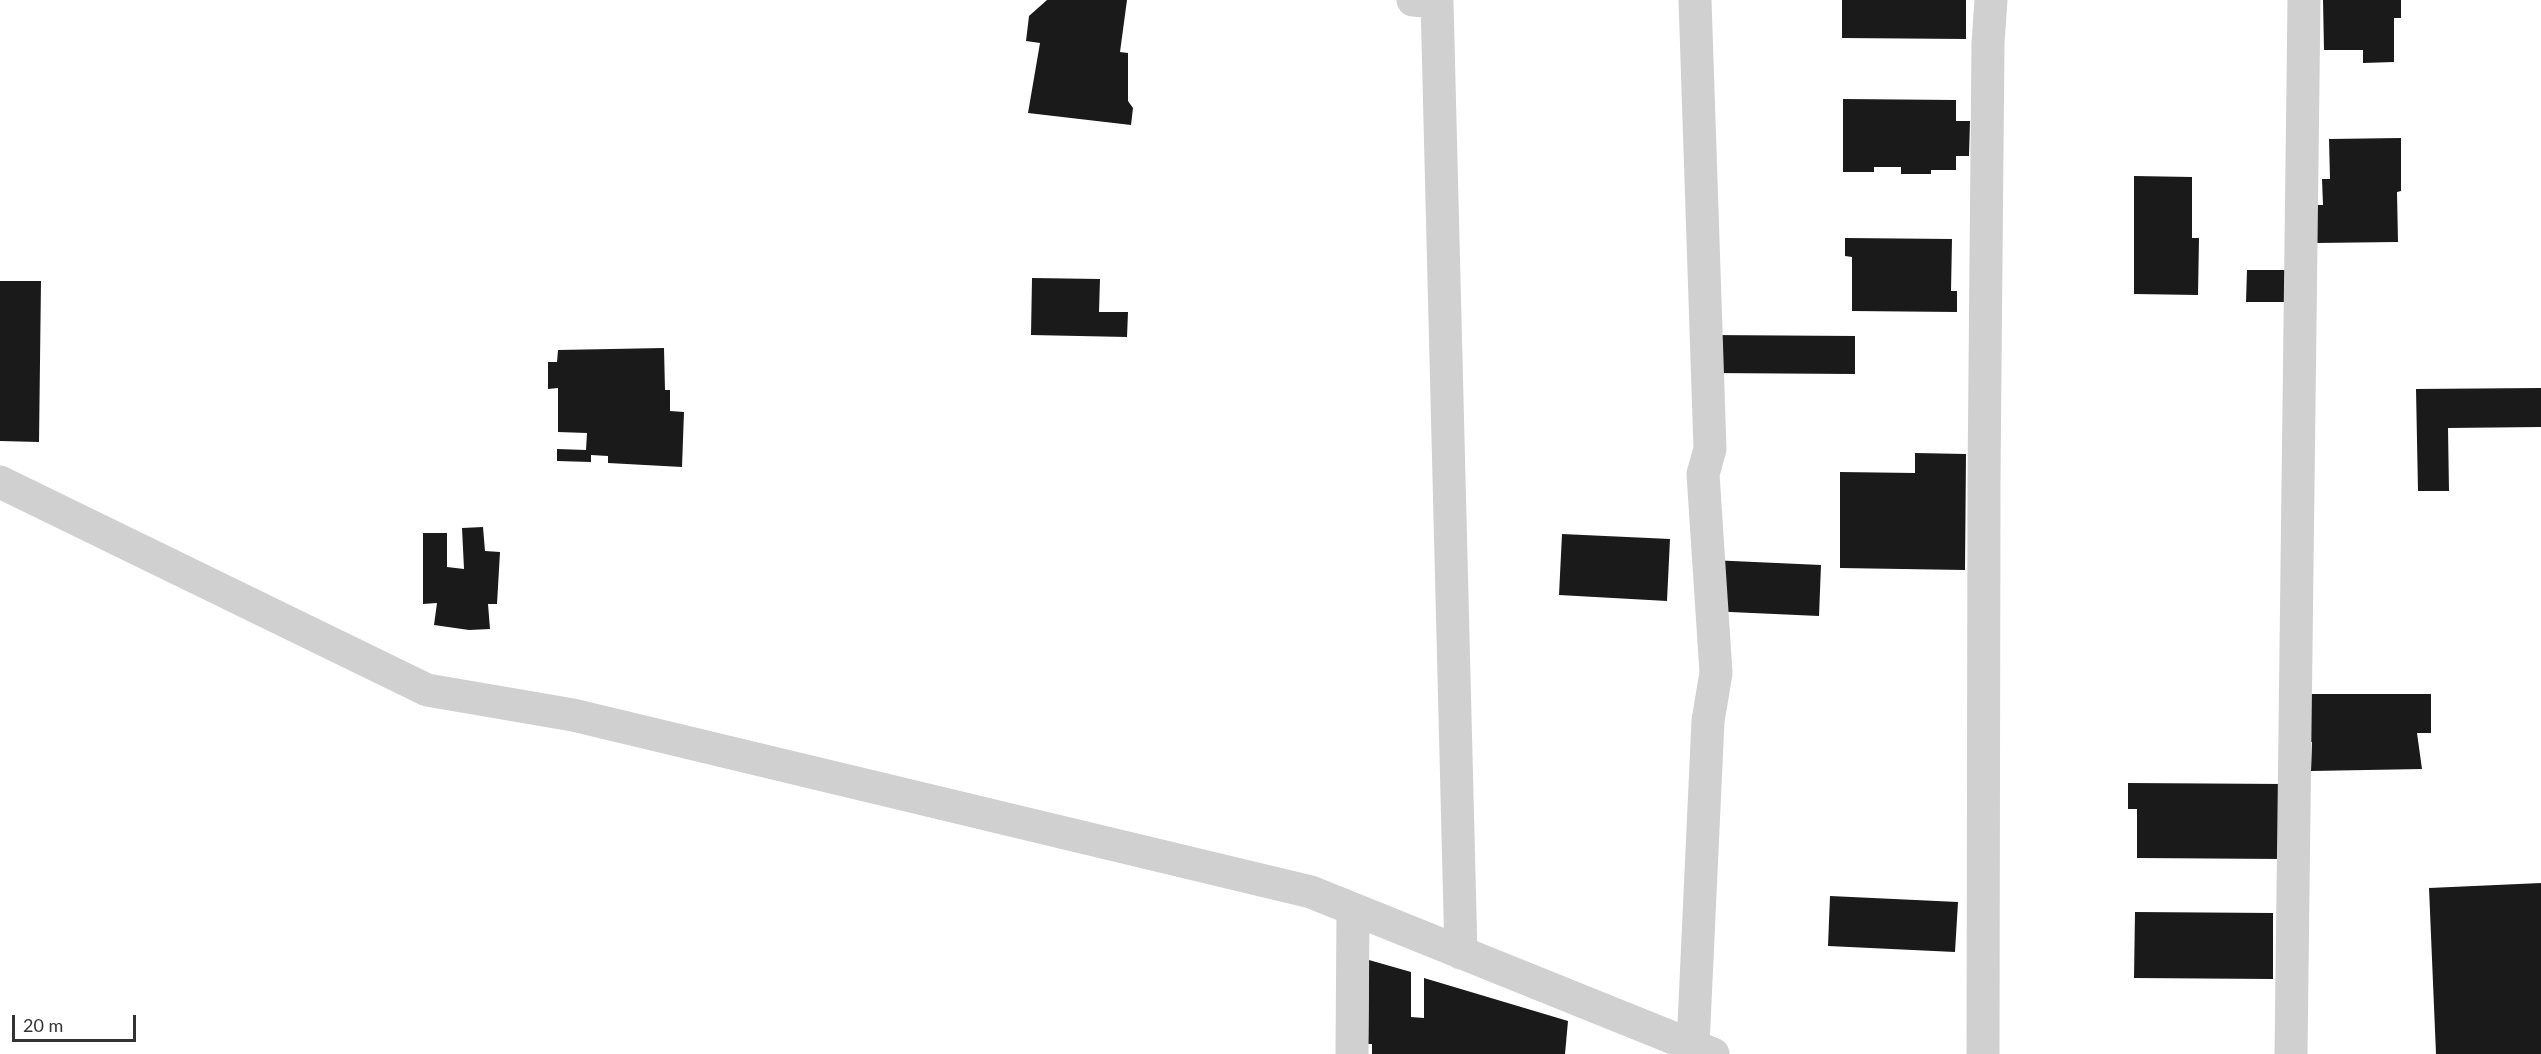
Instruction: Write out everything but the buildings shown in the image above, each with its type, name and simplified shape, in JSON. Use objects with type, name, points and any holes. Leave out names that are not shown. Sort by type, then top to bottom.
[{"type":"street","points":[[1413,0],[1437,3],[1461,953]]},
{"type":"street","points":[[0,482],[427,690],[596,721],[1311,892],[1703,1050],[1708,721],[1716,673],[1703,474],[1710,449],[1695,0]]},
{"type":"street","points":[[1983,1054],[1984,467],[1991,0]]},
{"type":"street","points":[[2291,1054],[2304,0]]},
{"type":"street","points":[[1352,1054],[1353,909]]}]
